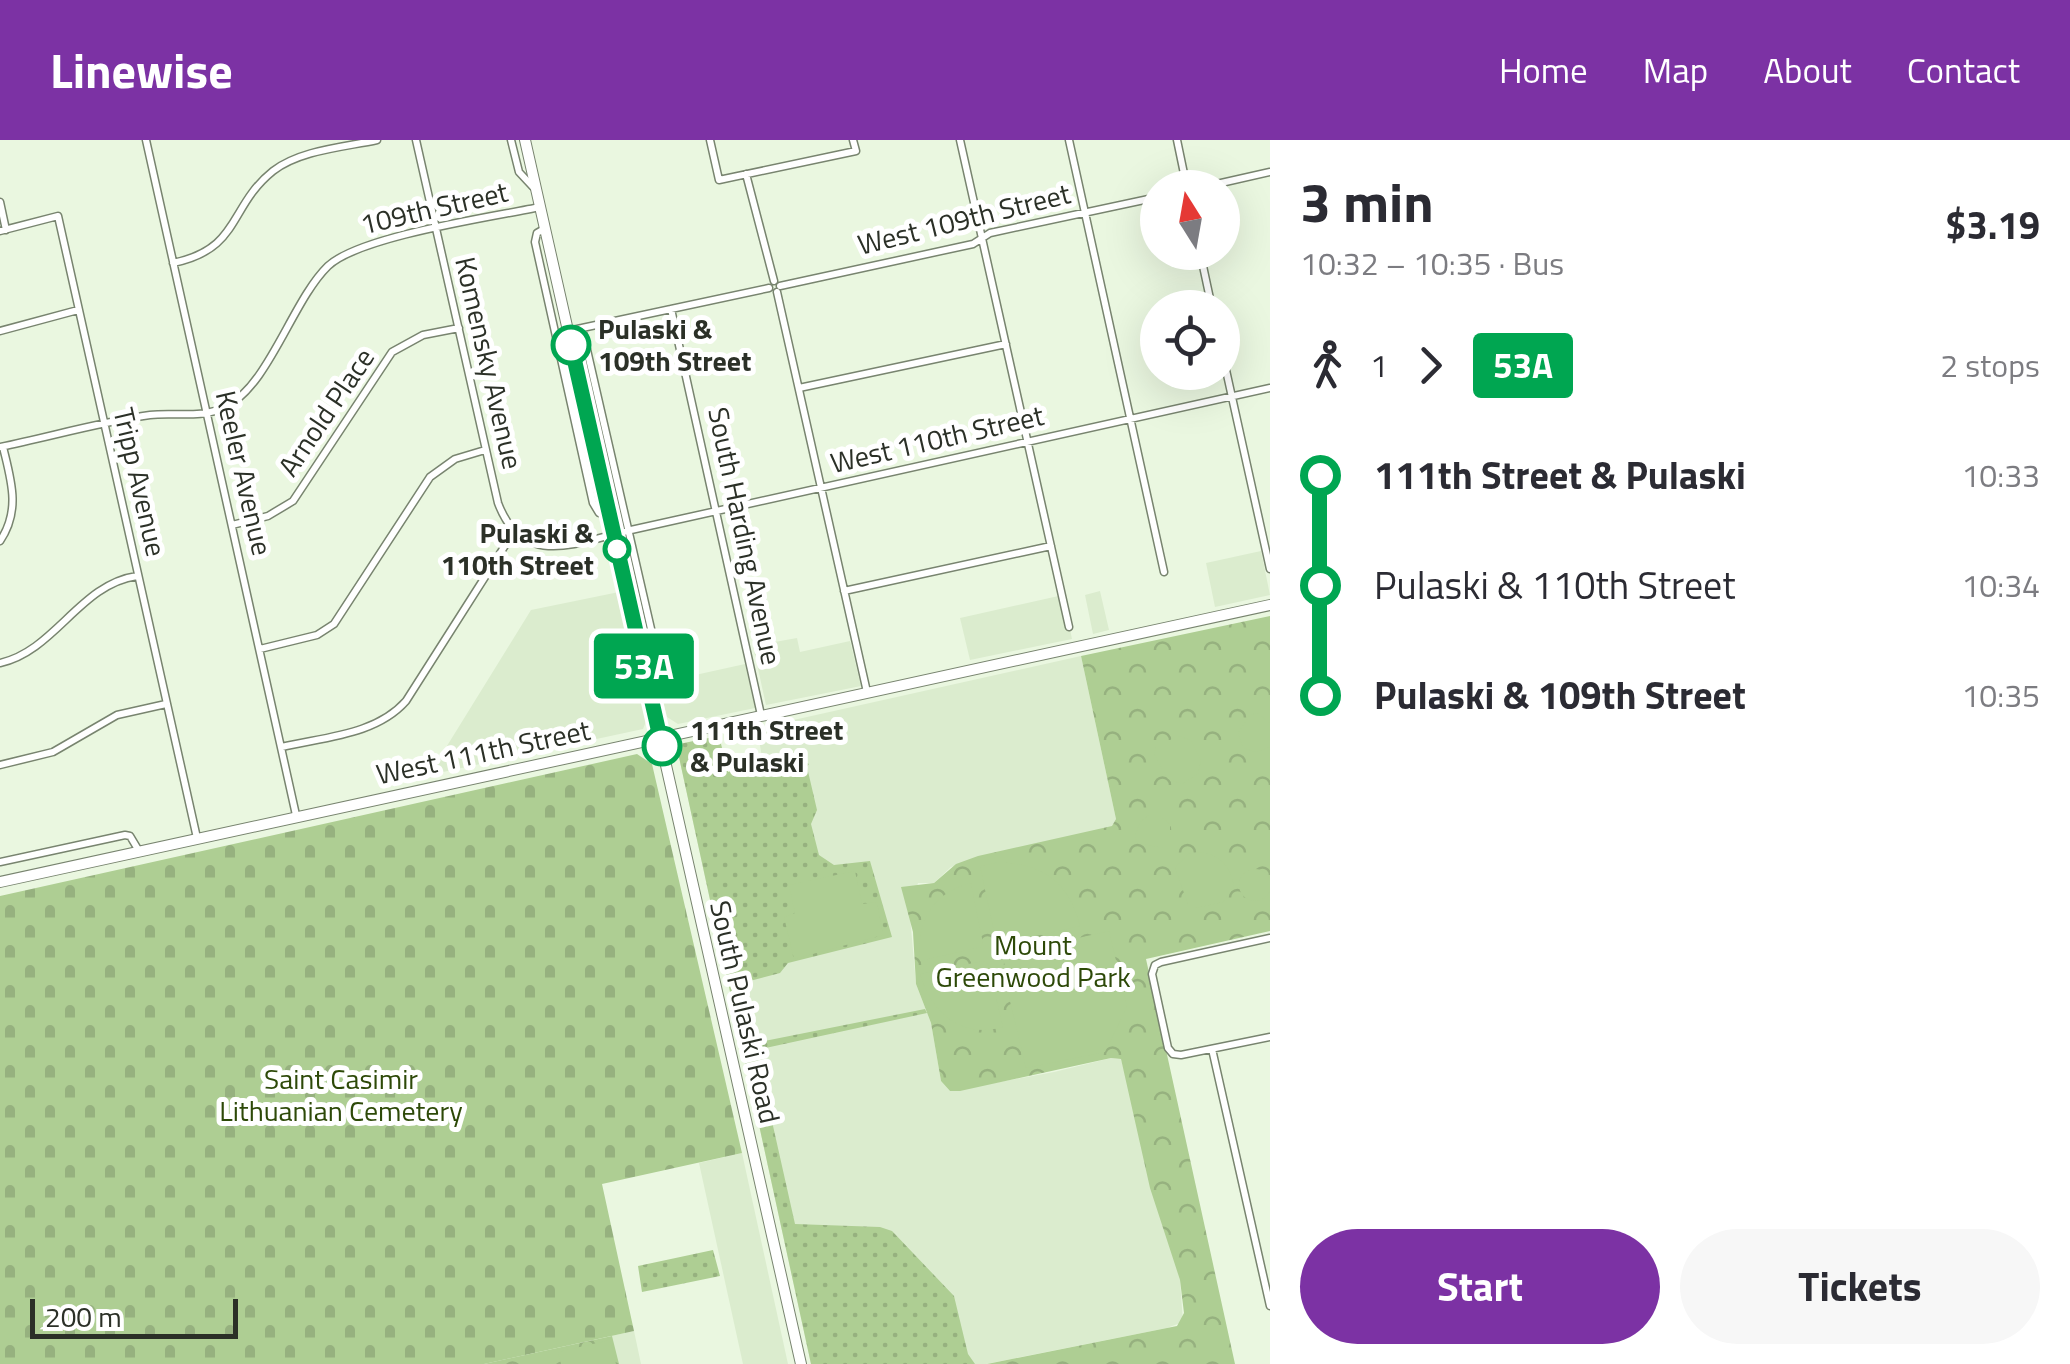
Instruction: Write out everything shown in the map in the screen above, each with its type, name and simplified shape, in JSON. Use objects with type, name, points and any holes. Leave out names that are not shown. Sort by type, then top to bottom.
[{"type":"main road","name":"South Pulaski Road","points":[[525,140],[801,1364]]},
{"type":"main road","name":"West 111th Street","points":[[0,882],[1270,605]]},
{"type":"street","name":"Keeler Avenue","points":[[146,140],[296,815]]},
{"type":"street","points":[[173,263],[215,248],[254,191],[279,167],[301,157],[378,140]]},
{"type":"street","name":"Komensky Avenue","points":[[416,140],[498,503],[513,533]]},
{"type":"street","name":"South Pulaski Road","points":[[512,140],[519,172],[525,182],[536,188]]},
{"type":"street","points":[[710,140],[719,180],[856,151],[853,140]]},
{"type":"street","points":[[960,140],[1069,627]]},
{"type":"street","points":[[1068,140],[1164,572]]},
{"type":"street","points":[[1177,140],[1183,170]]},
{"type":"street","points":[[1240,179],[1270,172]]},
{"type":"street","points":[[746,174],[867,692]]},
{"type":"street","name":"West 109th Street","points":[[568,331],[974,244],[990,233],[1140,200]]},
{"type":"street","name":"Tripp Avenue","points":[[0,202],[3,230],[58,216],[196,838]]},
{"type":"street","name":"109th Street","points":[[207,413],[234,402],[257,376],[314,284],[338,258],[371,244],[540,206]]},
{"type":"street","name":"South Pulaski Road","points":[[545,228],[537,233],[535,242],[593,503],[599,513],[610,514]]},
{"type":"street","name":"South Harding Avenue","points":[[671,309],[761,715]]},
{"type":"street","points":[[0,331],[78,310]]},
{"type":"street","name":"Arnold Place","points":[[232,525],[268,516],[293,501],[392,352],[423,335],[459,328]]},
{"type":"street","name":"South Pulaski Road","points":[[582,328],[656,656],[645,670]]},
{"type":"street","points":[[799,388],[1006,344]]},
{"type":"street","name":"West 110th Street","points":[[513,533],[542,546],[614,534],[1270,388]]},
{"type":"street","points":[[1231,390],[1269,565]]},
{"type":"street","points":[[0,541],[9,525],[14,501],[2,447],[152,414],[207,413]]},
{"type":"street","points":[[260,648],[318,634],[334,624],[430,477],[455,458],[485,450]]},
{"type":"street","points":[[282,747],[365,728],[391,716],[406,700],[513,533]]},
{"type":"street","points":[[844,591],[1051,546]]},
{"type":"street","points":[[0,663],[11,661],[47,636],[99,590],[138,576]]},
{"type":"street","points":[[0,765],[53,752],[117,716],[166,704]]},
{"type":"street","points":[[0,862],[125,834],[139,851]]},
{"type":"street","points":[[1270,938],[1154,967],[1168,1048],[1173,1054],[1270,1036]]},
{"type":"street","points":[[1212,1049],[1270,1306]]},
{"type":"shaded area","points":[[1261,551],[1270,595],[1215,607],[1206,563]]},
{"type":"shaded area","points":[[1100,591],[1109,630],[1093,634],[1085,595]]},
{"type":"shaded area","points":[[619,592],[647,719],[643,729],[429,775],[531,610]]},
{"type":"shaded area","points":[[1063,595],[1072,639],[970,660],[960,618]]},
{"type":"shaded area","points":[[797,638],[800,652],[850,641],[861,686],[766,705],[753,646]]},
{"type":"shaded area","points":[[1081,656],[1116,819],[1112,827],[979,858],[951,867],[934,883],[918,883],[910,916],[916,984],[931,1023],[941,1081],[950,1091],[1121,1059],[1180,1280],[1183,1322],[986,1364],[811,1364],[677,748],[679,744],[719,736],[728,772],[763,763],[757,728]]},
{"type":"shaded area","points":[[745,664],[755,708],[678,724],[667,717],[659,683]]},
{"type":"shaded area","points":[[742,1153],[788,1364],[743,1364],[699,1163]]},
{"type":"shaded area","points":[[634,1331],[641,1364],[484,1364]]},
{"type":"green space","name":"Mount Greenwood Park","points":[[1270,616],[1270,931],[1146,959],[1235,1364],[987,1364],[1177,1326],[1184,1313],[1180,1280],[1150,1188],[1121,1059],[950,1091],[941,1081],[931,1023],[916,984],[913,932],[901,887],[934,883],[956,864],[978,856],[1112,826],[1116,819],[1081,656]]},
{"type":"green space","points":[[1257,713],[1270,723],[1270,747],[1256,752],[1243,748],[1238,733],[1250,715]]},
{"type":"green space","points":[[719,736],[728,772],[795,756],[809,764],[817,810],[811,824],[819,855],[834,865],[870,861],[892,937],[788,963],[780,973],[746,982],[743,988],[754,1043],[925,1009],[927,1013],[756,1050],[795,1224],[880,1227],[892,1231],[954,1296],[968,1354],[975,1364],[811,1364],[677,748],[679,744]]},
{"type":"green space","points":[[1178,736],[1191,740],[1201,760],[1198,774],[1182,784],[1168,779],[1154,754],[1156,747]]},
{"type":"green space","name":"Saint Casimir Lithuanian Cemetery","points":[[637,754],[652,764],[742,1153],[602,1184],[634,1331],[484,1364],[0,1364],[0,896]]},
{"type":"green space","points":[[1149,815],[1159,815],[1170,824],[1170,841],[1163,848],[1137,843],[1140,822]]},
{"type":"green space","points":[[1200,852],[1224,863],[1234,887],[1223,902],[1196,908],[1188,904],[1175,868],[1188,854]]},
{"type":"green space","points":[[980,866],[1026,866],[1051,877],[1069,897],[1080,926],[1001,944],[996,941]]},
{"type":"green space","points":[[1255,869],[1266,874],[1270,891],[1266,896],[1255,901],[1244,896],[1239,885],[1244,874]]},
{"type":"green space","points":[[855,871],[862,904],[877,902],[883,935],[794,959],[784,917],[795,913],[789,885]]},
{"type":"green space","points":[[971,883],[981,947],[920,961],[921,934],[929,911],[946,894]]},
{"type":"green space","points":[[1109,931],[1127,1007],[1105,1052],[1026,1068],[1002,968],[1003,958]]},
{"type":"green space","points":[[983,961],[988,964],[1003,1027],[988,1030],[950,1020],[932,1000],[920,974]]},
{"type":"green space","points":[[713,1250],[720,1276],[642,1292],[638,1266]]},
{"type":"green space","points":[[612,1336],[619,1364],[484,1364]]},
{"type":"green space","points":[[610,1340],[616,1364],[561,1364],[558,1352]]},
{"type":"bus line","name":"53A","points":[[571,345],[662,746]]},
{"type":"place","name":"Pulaski & 109th Street","points":[[571,345]]},
{"type":"place","name":"Pulaski & 110th Street","points":[[617,549]]},
{"type":"place","name":"111th Street & Pulaski","points":[[662,746]]}]
